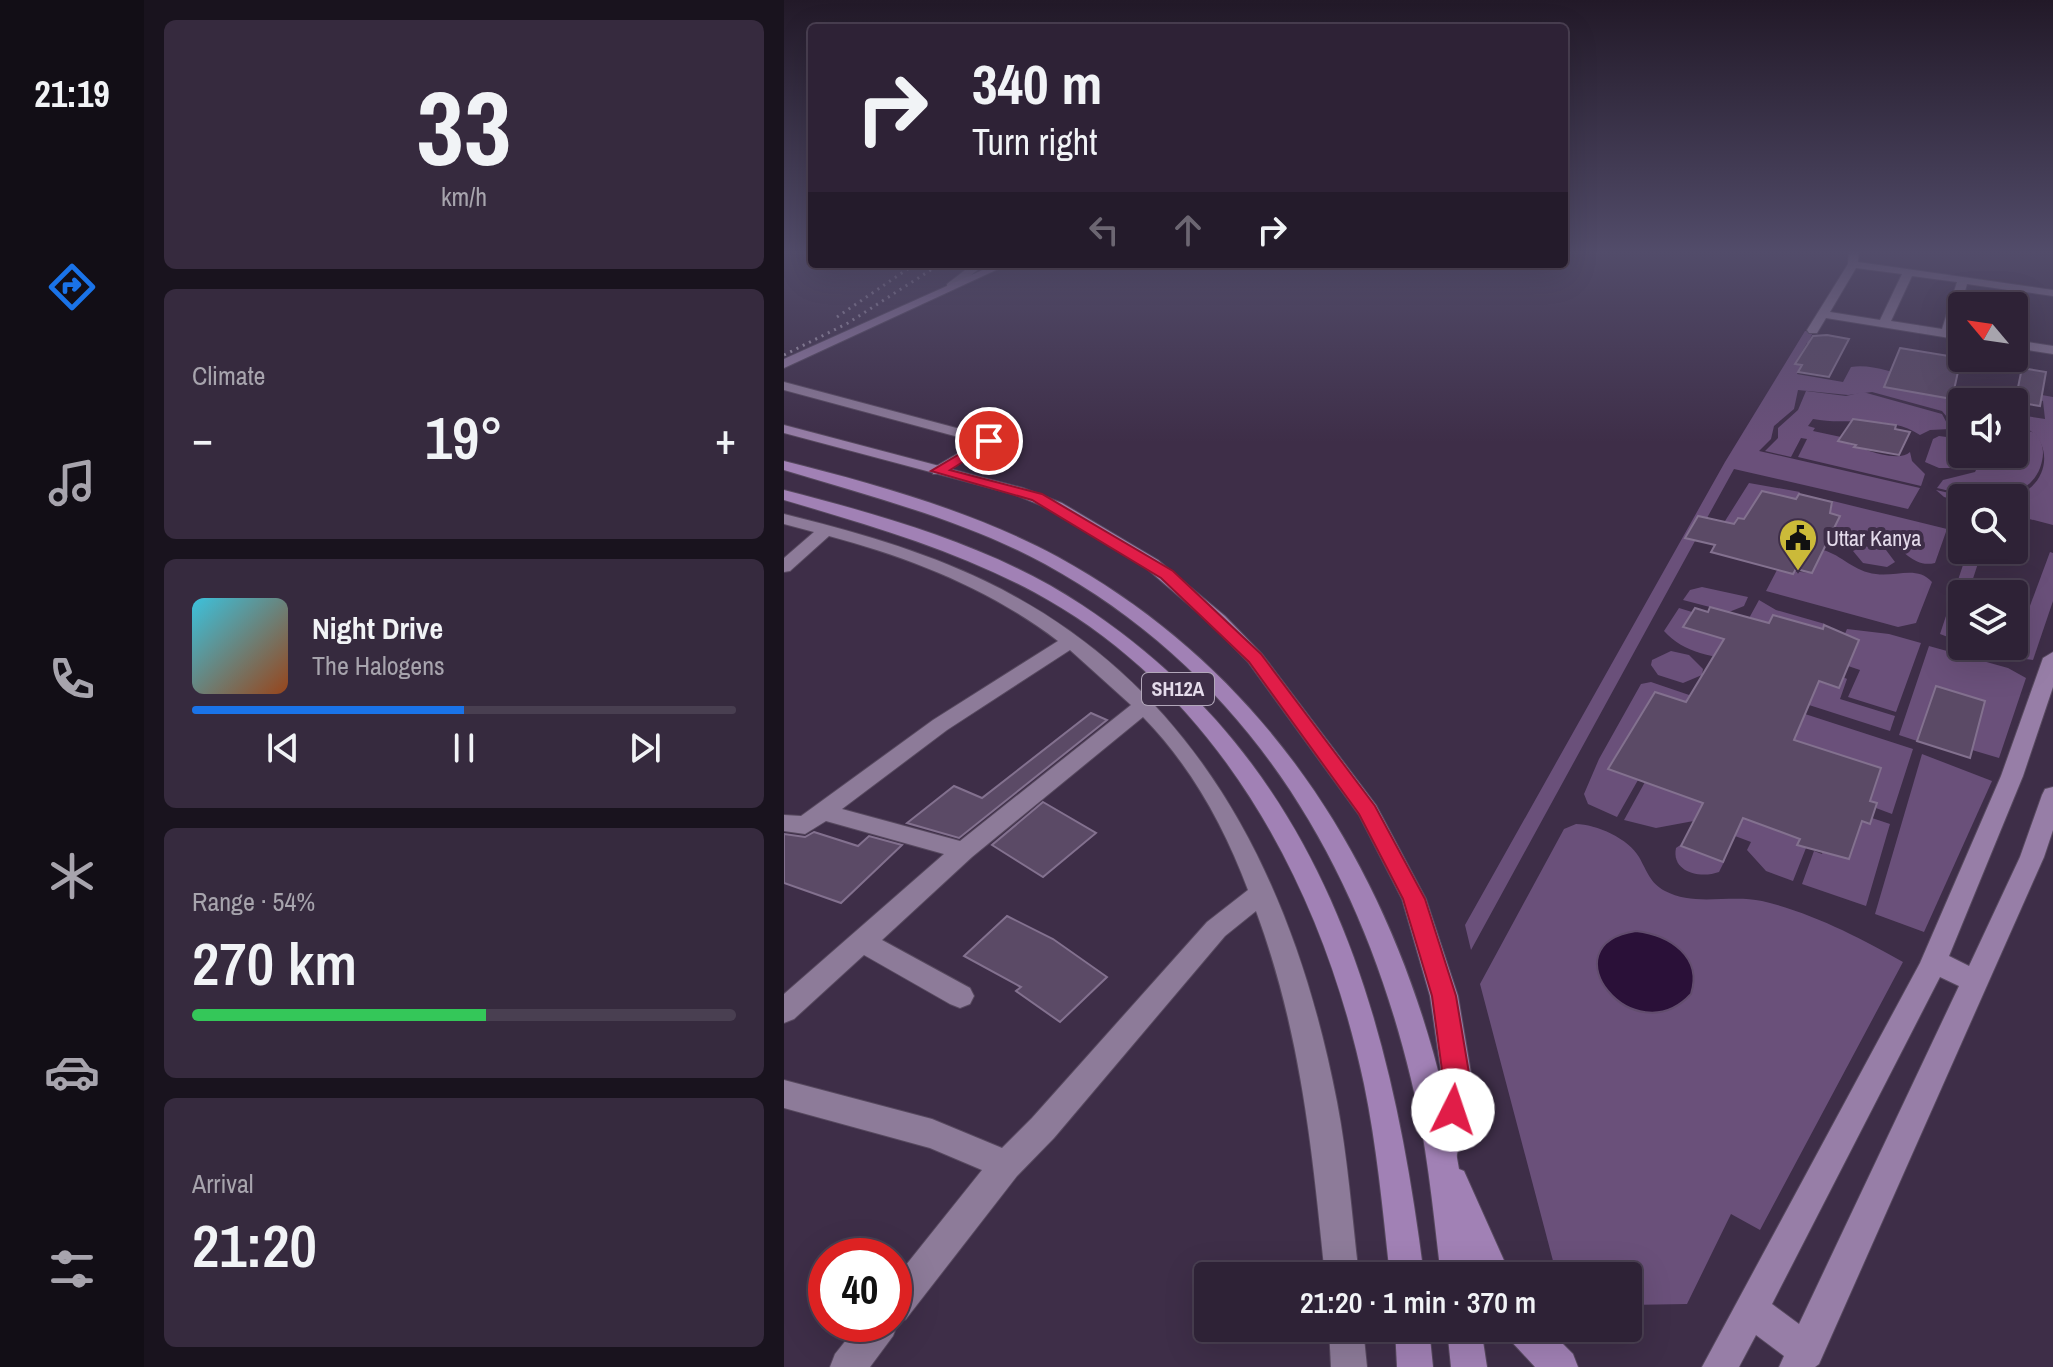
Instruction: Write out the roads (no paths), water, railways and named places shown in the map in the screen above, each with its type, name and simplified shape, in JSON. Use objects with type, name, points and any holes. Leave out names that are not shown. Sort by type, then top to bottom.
[{"type":"main road","name":"SH12A","points":[[784,465],[975,526],[1051,561],[1130,606],[1227,690],[1293,769],[1361,887],[1401,990],[1426,1078],[1443,1160],[1456,1262]]},
{"type":"main road","name":"SH12A","points":[[784,495],[955,549],[1074,607],[1143,656],[1193,705],[1227,746],[1287,835],[1355,986],[1390,1135],[1405,1262]]},
{"type":"main road","points":[[1443,1160],[1488,1262]]},
{"type":"main road","points":[[1413,1342],[1415,1367]]},
{"type":"main road","points":[[1466,1342],[1469,1367]]},
{"type":"main road","points":[[1536,1342],[1560,1367]]},
{"type":"street","points":[[784,364],[891,314]]},
{"type":"street","points":[[1813,330],[1822,314],[1947,334],[1953,314]]},
{"type":"street","points":[[1884,324],[1889,314]]},
{"type":"street","points":[[2028,346],[2053,350]]},
{"type":"street","points":[[784,386],[989,441],[938,471]]},
{"type":"street","points":[[784,429],[1037,497],[1167,574],[1255,658],[1368,811],[1414,899],[1444,996],[1458,1085],[1443,1160]]},
{"type":"street","points":[[784,519],[907,556],[1003,596],[1070,642],[1142,707],[1194,764],[1220,805],[1262,893],[1318,1080],[1340,1262]]},
{"type":"street","points":[[784,567],[826,530]]},
{"type":"street","points":[[784,823],[805,825],[940,725],[1070,642]]},
{"type":"street","points":[[1720,1367],[1934,961],[2012,776],[2053,658]]},
{"type":"street","points":[[784,1011],[964,851],[1142,707]]},
{"type":"street","points":[[1752,1311],[1802,1359],[2032,857],[2053,795]]},
{"type":"street","points":[[822,812],[964,851]]},
{"type":"street","points":[[912,1284],[1006,1165],[1068,1099],[1216,929],[1262,893]]},
{"type":"street","points":[[863,942],[960,996]]},
{"type":"street","points":[[1934,961],[1976,982]]},
{"type":"street","points":[[788,1102],[840,1108],[932,1134],[1006,1165]]},
{"type":"street","points":[[848,1367],[867,1342]]},
{"type":"street","points":[[1347,1342],[1349,1367]]},
{"type":"railway","points":[[837,317],[842,314]]},
{"type":"railway","points":[[784,355],[862,314]]},
{"type":"place","name":"Uttar Kanya","points":[[1798,572]]}]
